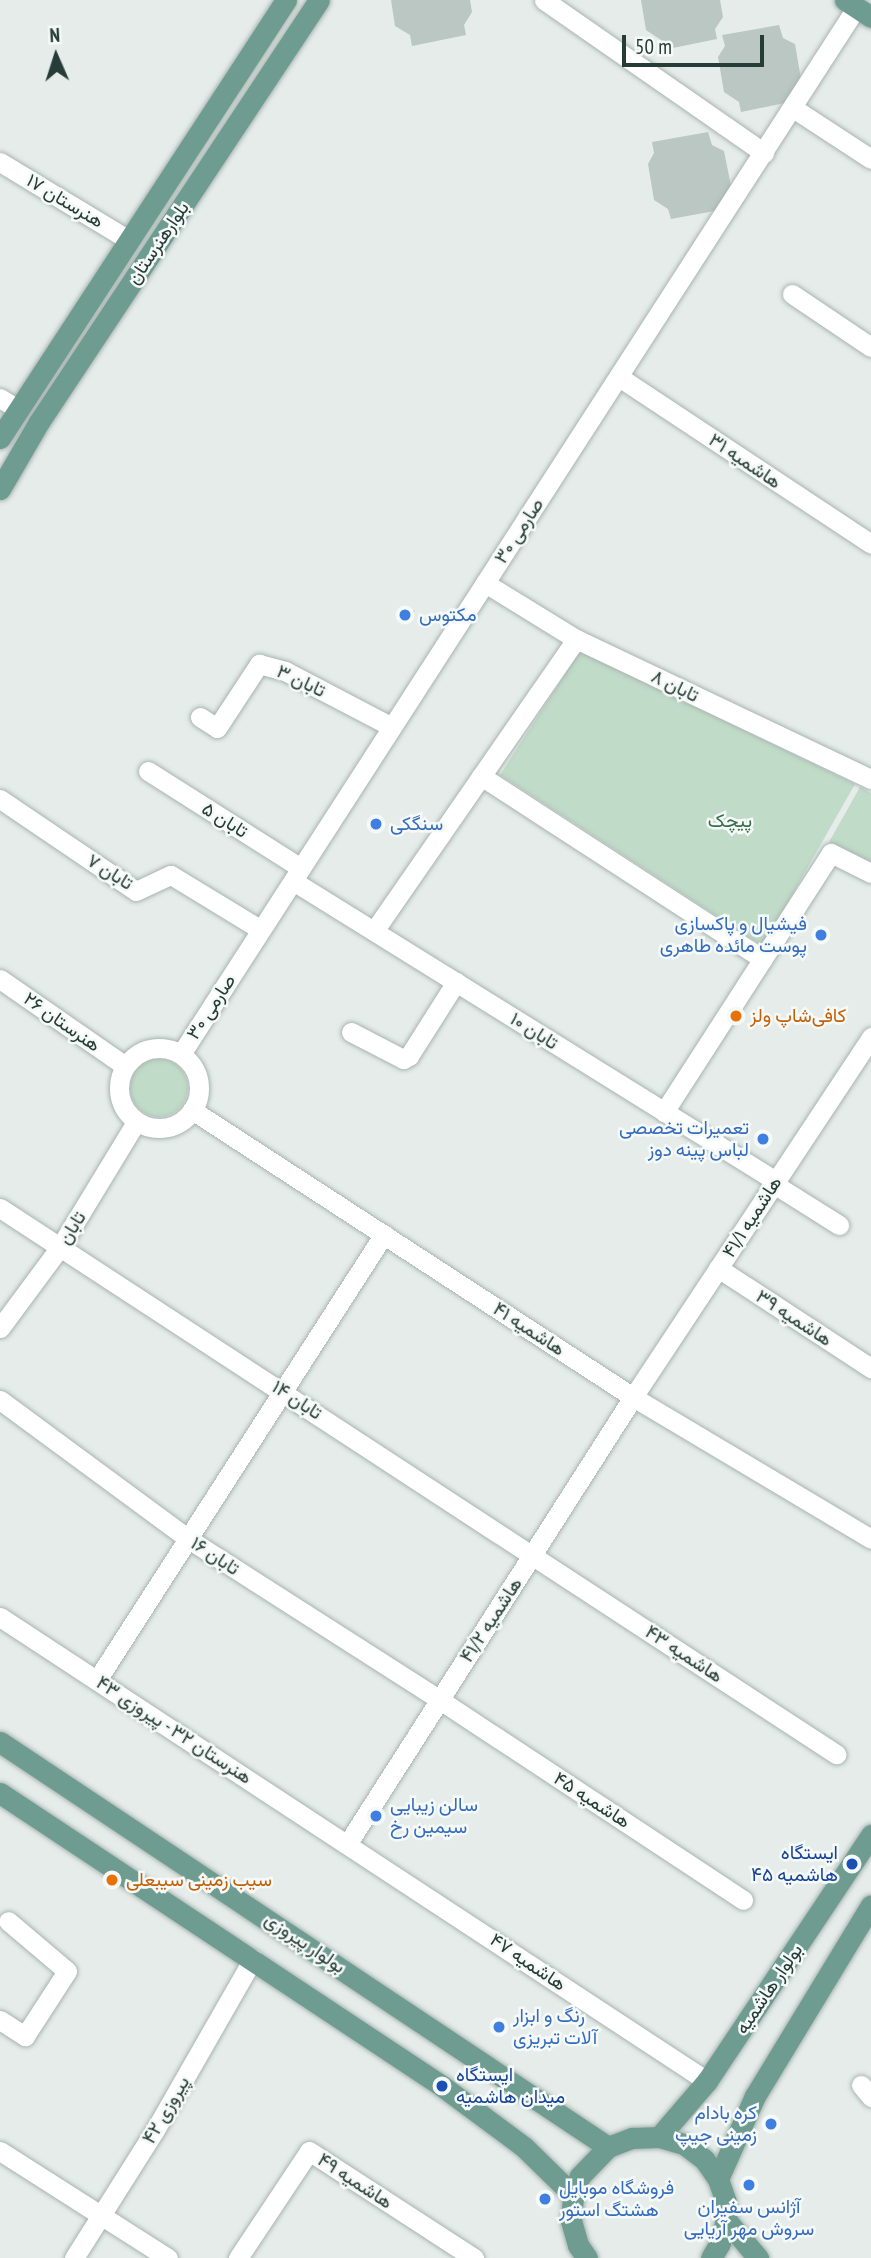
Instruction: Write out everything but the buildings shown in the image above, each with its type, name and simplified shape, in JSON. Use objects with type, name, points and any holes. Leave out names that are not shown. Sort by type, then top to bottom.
[{"type":"main road","name":"بلوارهنرستان","points":[[0,438],[286,0]]},
{"type":"main road","name":"بلوارهنرستان","points":[[0,489],[39,422],[319,0]]},
{"type":"main road","name":"بولوار پیروزی","points":[[0,1742],[321,1953],[608,2147]]},
{"type":"main road","points":[[0,1793],[442,2086],[524,2147],[573,2195]]},
{"type":"main road","name":"بولوار هاشمیه","points":[[659,2137],[707,2081],[871,1835]]},
{"type":"main road","points":[[718,2179],[755,2096],[871,1905]]},
{"type":"main road","points":[[580,2254],[571,2220],[573,2195],[580,2176],[608,2147],[632,2138],[659,2137],[684,2144],[704,2159],[718,2179],[726,2202],[726,2220],[720,2244],[711,2258]]},
{"type":"main road","points":[[726,2220],[758,2258]]},
{"type":"street","points":[[544,0],[764,153]]},
{"type":"street","name":"صارمی ۳۰","points":[[181,1054],[390,726],[857,8]]},
{"type":"street","points":[[793,108],[871,159]]},
{"type":"street","name":"هنرستان ۱۷","points":[[0,163],[129,240]]},
{"type":"street","points":[[792,294],[871,347]]},
{"type":"street","name":"هاشمیه ۳۱","points":[[619,377],[871,544]]},
{"type":"street","points":[[0,398],[19,410]]},
{"type":"street","name":"تابان ۸","points":[[485,583],[576,639],[871,779]]},
{"type":"street","points":[[373,931],[576,639]]},
{"type":"street","name":"تابان ۳","points":[[200,717],[217,728],[259,664],[285,671],[390,726]]},
{"type":"street","name":"تابان ۵","points":[[148,771],[297,875]]},
{"type":"street","points":[[481,776],[763,958]]},
{"type":"street","name":"تابان ۷","points":[[0,799],[136,891],[171,875],[261,930]]},
{"type":"street","points":[[664,1112],[831,853],[871,873]]},
{"type":"street","name":"تابان ۱۰","points":[[297,875],[373,931],[664,1112],[839,1225]]},
{"type":"street","name":"هنرستان ۲۶","points":[[0,979],[125,1066]]},
{"type":"street","points":[[351,1032],[403,1059],[409,1056],[456,982]]},
{"type":"street","name":"هاشمیه ۴۱/۱","points":[[633,1397],[871,1037]]},
{"type":"street","points":[[150,1048],[171,1049],[181,1054],[195,1069],[198,1080],[197,1101],[192,1110],[186,1118],[167,1127],[156,1128],[136,1122],[122,1106],[119,1096],[118,1086],[125,1066],[140,1052],[150,1048]]},
{"type":"street","name":"هاشمیه ۴۱","points":[[192,1110],[633,1397],[871,1539]]},
{"type":"street","name":"تابان","points":[[0,1328],[60,1247],[136,1122]]},
{"type":"street","name":"تابان ۱۴","points":[[0,1208],[282,1389],[532,1555]]},
{"type":"street","points":[[97,1680],[384,1234]]},
{"type":"street","name":"هاشمیه ۳۹","points":[[718,1268],[871,1368]]},
{"type":"street","name":"هاشمیه ۴۱/۲","points":[[348,1843],[633,1397]]},
{"type":"street","name":"تابان ۱۶","points":[[0,1400],[187,1538],[440,1700]]},
{"type":"street","name":"هاشمیه ۴۳","points":[[532,1555],[836,1754]]},
{"type":"street","name":"هنرستان ۳۲ - پیروزی ۴۳","points":[[0,1617],[348,1843]]},
{"type":"street","name":"هاشمیه ۴۵","points":[[440,1700],[743,1900]]},
{"type":"street","name":"هاشمیه ۴۷","points":[[348,1843],[707,2081]]},
{"type":"street","points":[[0,2020],[25,2036],[67,1971],[8,1921]]},
{"type":"street","name":"پیروزی ۴۲","points":[[74,2258],[155,2130],[253,1959]]},
{"type":"street","points":[[0,2151],[168,2258]]},
{"type":"street","name":"هاشمیه ۴۹","points":[[238,2258],[309,2151],[474,2258]]},
{"type":"green space","name":"پیچک","points":[[580,651],[855,784],[763,946],[500,775]]},
{"type":"green space","points":[[860,787],[871,793],[871,864],[829,842]]},
{"type":"green space","points":[[159,1059],[170,1061],[183,1072],[188,1088],[186,1099],[175,1112],[159,1117],[148,1115],[135,1104],[130,1088],[132,1077],[143,1064]]},
{"type":"place","name":"مکتوس","points":[[405,615]]},
{"type":"place","name":"سنگکی","points":[[376,824]]},
{"type":"place","name":"فیشیال و پاکسازی پوست مائده طاهری","points":[[821,935]]},
{"type":"place","name":"کافی‌شاپ ولز","points":[[736,1016]]},
{"type":"place","name":"تعمیرات تخصصی لباس پینه دوز","points":[[763,1139]]},
{"type":"place","name":"سالن زیبایی سیمین رخ","points":[[376,1816]]},
{"type":"place","name":"ایستگاه هاشمیه ۴۵","points":[[852,1864]]},
{"type":"place","name":"سیب زمینی سیبعلی","points":[[112,1880]]},
{"type":"place","name":"رنگ و ابزار آلات تبریزی","points":[[499,2027]]},
{"type":"place","name":"ایستگاه میدان هاشمیه","points":[[442,2086]]},
{"type":"place","name":"کره بادام زمینی جیپ","points":[[771,2124]]},
{"type":"place","name":"آژانس سفیران سروش مهر آریایی","points":[[749,2185]]},
{"type":"place","name":"فروشگاه موبایل هشتگ استور","points":[[545,2199]]}]
